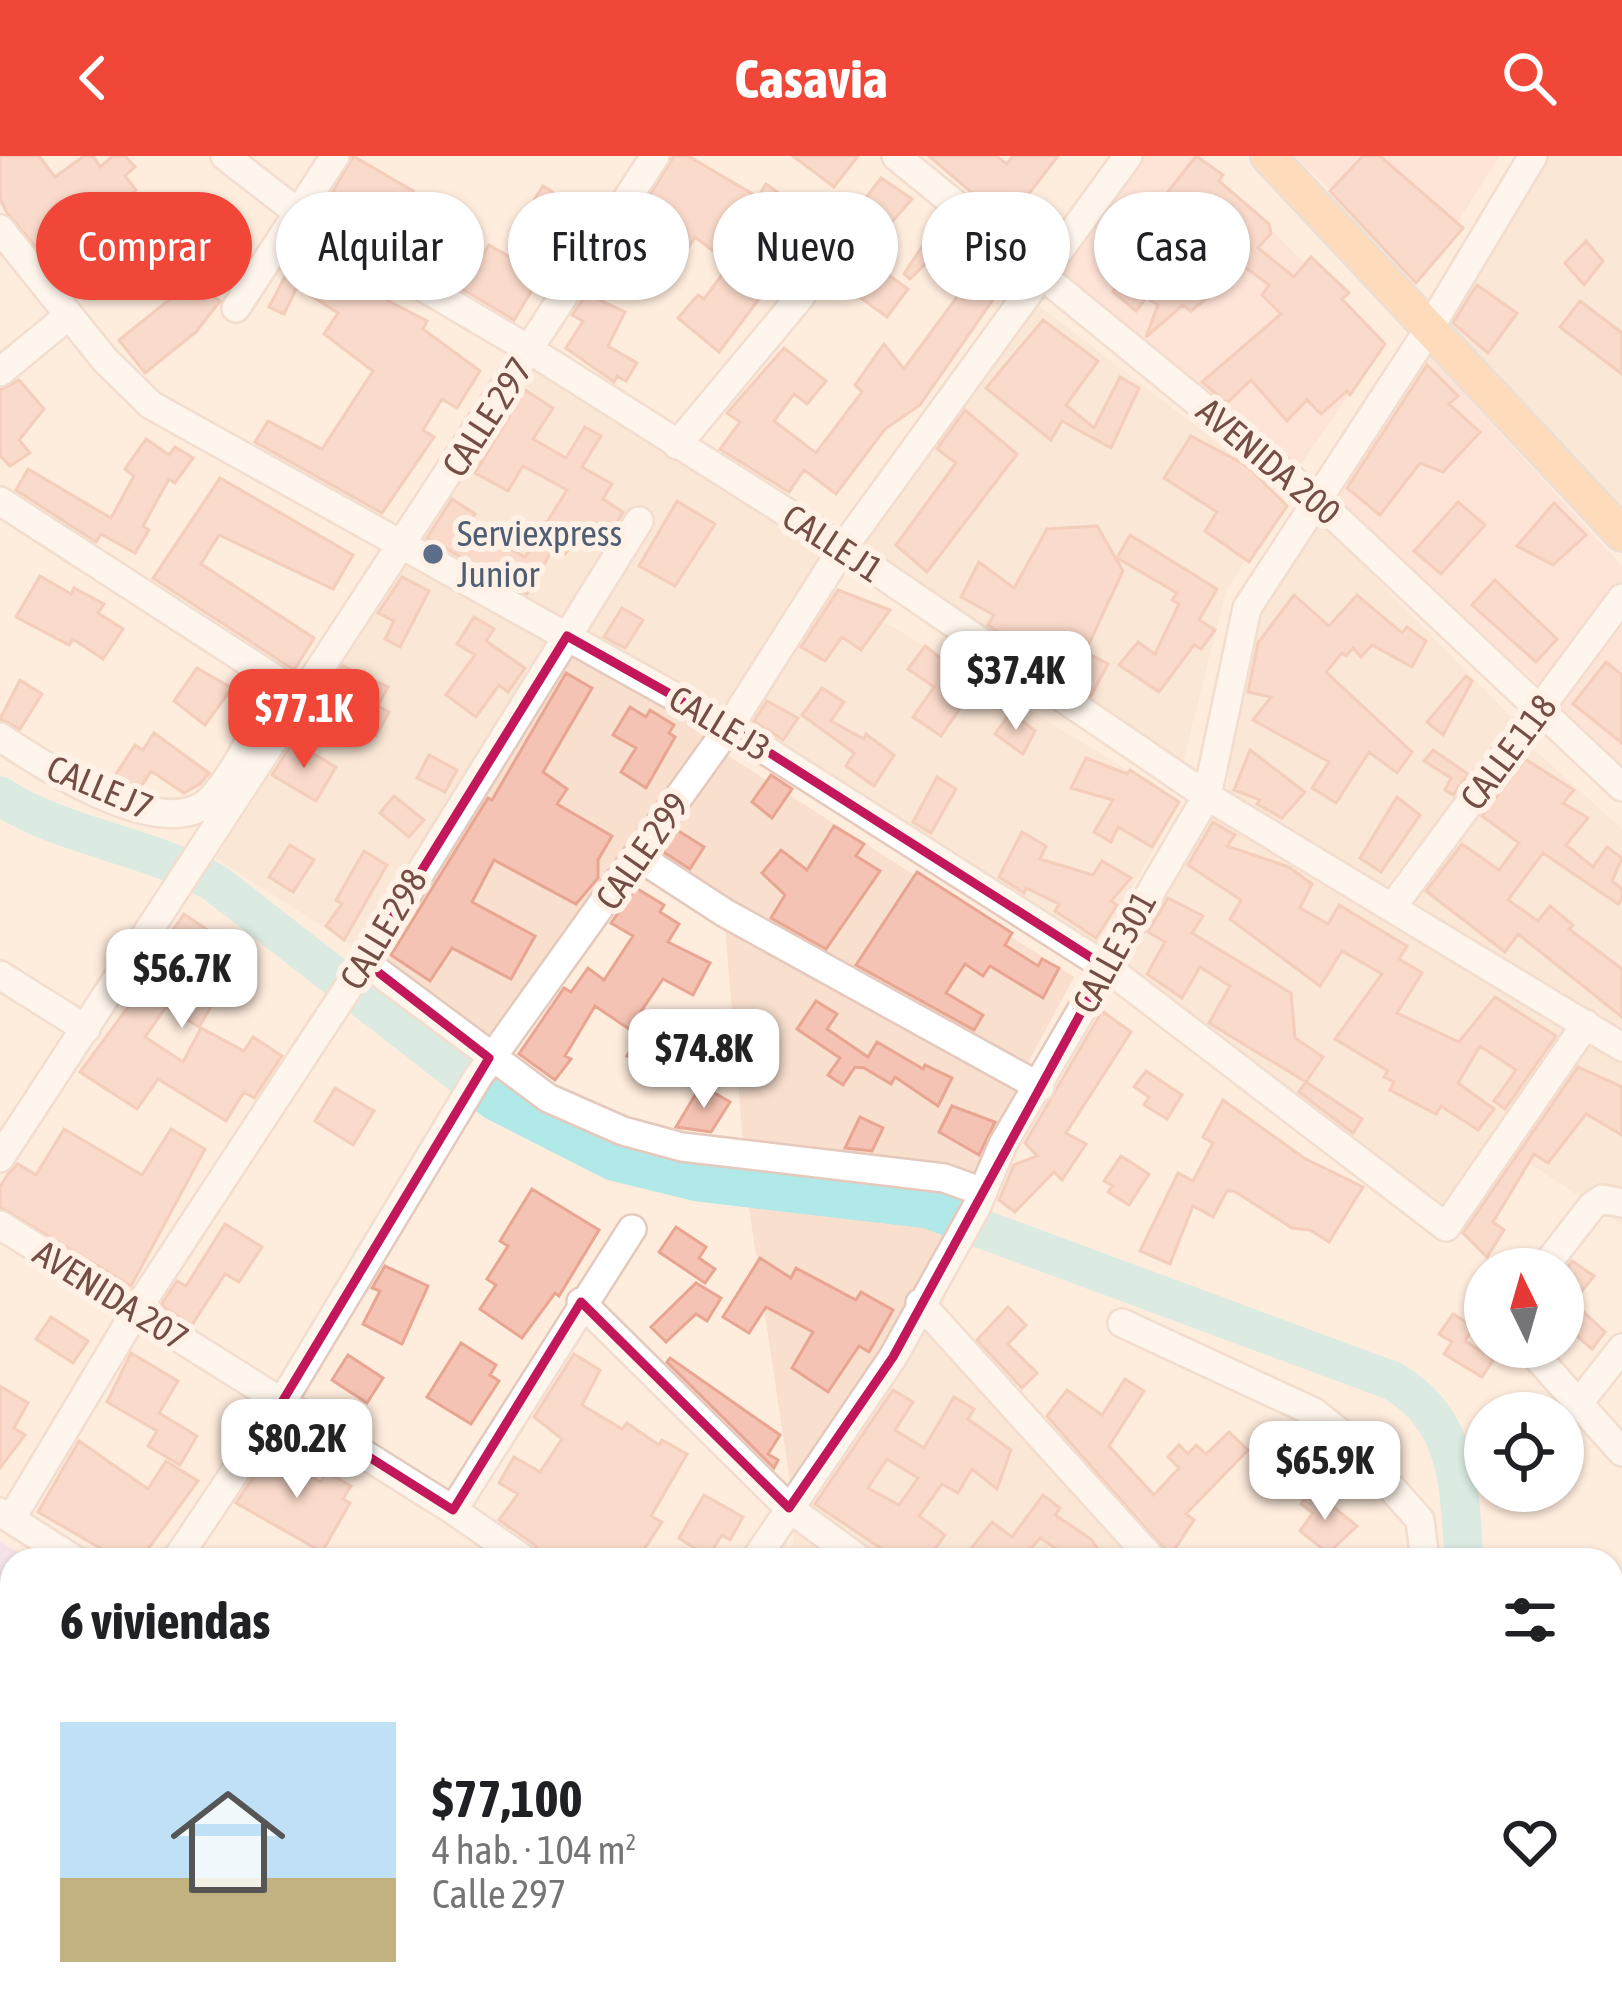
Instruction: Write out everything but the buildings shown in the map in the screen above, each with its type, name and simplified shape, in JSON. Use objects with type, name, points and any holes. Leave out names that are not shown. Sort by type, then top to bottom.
[{"type":"main road","points":[[1268,156],[1622,534]]},
{"type":"street","name":"CALLE J1","points":[[225,156],[276,196]]},
{"type":"street","points":[[314,192],[335,156]]},
{"type":"street","name":"CALLE 297","points":[[0,1158],[93,1019],[292,691],[402,549],[656,156]]},
{"type":"street","name":"AVENIDA 200","points":[[896,156],[941,192]]},
{"type":"street","name":"CALLE 299","points":[[1070,236],[1128,156]]},
{"type":"street","name":"CALLE 301","points":[[763,1548],[893,1358],[980,1200],[1003,1144],[1207,796],[1247,608],[1430,329],[1532,156]]},
{"type":"street","name":"CALLE J3","points":[[0,229],[68,316],[151,405],[402,549],[730,727],[1106,967],[1446,1227],[1586,1024]]},
{"type":"street","points":[[236,308],[276,251]]},
{"type":"street","name":"AVENIDA 200","points":[[1070,295],[1316,499],[1543,707],[1622,787]]},
{"type":"street","name":"CALLE J1","points":[[445,300],[843,548],[1207,796],[1622,1046]]},
{"type":"street","points":[[677,445],[798,300]]},
{"type":"street","name":"CALLE 299","points":[[184,1548],[282,1402],[485,1068],[730,727],[843,548],[1023,300]]},
{"type":"street","points":[[0,372],[68,316]]},
{"type":"street","points":[[0,501],[292,691]]},
{"type":"street","name":"CALLE 298","points":[[5,1516],[365,963],[639,521]]},
{"type":"street","name":"CALLE 118","points":[[1393,906],[1622,598]]},
{"type":"street","name":"CALLE J7","points":[[0,737],[141,811],[181,816],[213,797],[292,691]]},
{"type":"street","points":[[639,857],[725,914],[1040,1087]]},
{"type":"street","points":[[365,963],[485,1068],[623,1131],[682,1147],[944,1178],[980,1200]]},
{"type":"street","points":[[0,975],[93,1019]]},
{"type":"street","points":[[1564,1248],[1612,1201]]},
{"type":"street","name":"AVENIDA 207","points":[[0,1225],[507,1548]]},
{"type":"street","points":[[453,1510],[581,1302],[632,1229]]},
{"type":"street","points":[[581,1302],[789,1508],[844,1548]]},
{"type":"street","points":[[920,1304],[1142,1548]]},
{"type":"street","points":[[1122,1323],[1314,1412],[1349,1440],[1413,1509],[1422,1548]]},
{"type":"street","points":[[1584,1397],[1622,1348]]},
{"type":"street","points":[[1547,1368],[1569,1392]]},
{"type":"street","points":[[1584,1409],[1622,1452]]},
{"type":"street","points":[[5,1516],[56,1548]]},
{"type":"highlighted area","points":[[567,636],[729,727],[1106,967],[893,1357],[789,1508],[581,1302],[453,1510],[282,1402],[489,1058],[365,962]]},
{"type":"shaded area","points":[[1141,156],[1197,156],[1233,192],[1116,192]]},
{"type":"shaded area","points":[[1294,156],[1500,156],[1424,274]]},
{"type":"shaded area","points":[[1537,156],[1617,156],[1622,161],[1622,511],[1439,324]]},
{"type":"shaded area","points":[[1250,209],[1385,344],[1295,472],[1070,289],[1070,258],[1094,223],[1094,300],[1250,300]]},
{"type":"shaded area","points":[[1034,302],[1286,495],[1226,591],[1183,763],[845,554]]},
{"type":"shaded area","points":[[1427,353],[1622,566],[1622,581],[1542,687],[1317,493]]},
{"type":"shaded area","points":[[533,371],[830,558],[494,1037],[216,858]]},
{"type":"shaded area","points":[[1319,520],[1515,721],[1386,886],[1227,793],[1236,700],[1259,613]]},
{"type":"shaded area","points":[[832,590],[1180,802],[1095,955],[744,724]]},
{"type":"shaded area","points":[[1622,621],[1622,770],[1555,705]]},
{"type":"shaded area","points":[[1528,744],[1622,829],[1622,1034],[1404,896]]},
{"type":"shaded area","points":[[719,750],[1074,977],[1028,1063],[964,1048],[650,850]]},
{"type":"shaded area","points":[[1205,797],[1622,1049],[1622,1225],[1501,1144],[1431,1236],[1097,970]]},
{"type":"shaded area","points":[[724,915],[1028,1098],[932,1311],[1126,1548],[792,1548],[795,1515],[748,1201]]},
{"type":"waterway","points":[[0,796],[49,821],[215,883],[495,1101],[613,1161],[698,1182],[928,1209],[1393,1381],[1415,1397],[1444,1436],[1457,1482],[1463,1548]]},
{"type":"place","name":"Serviexpress Junior","points":[[433,554]]}]
